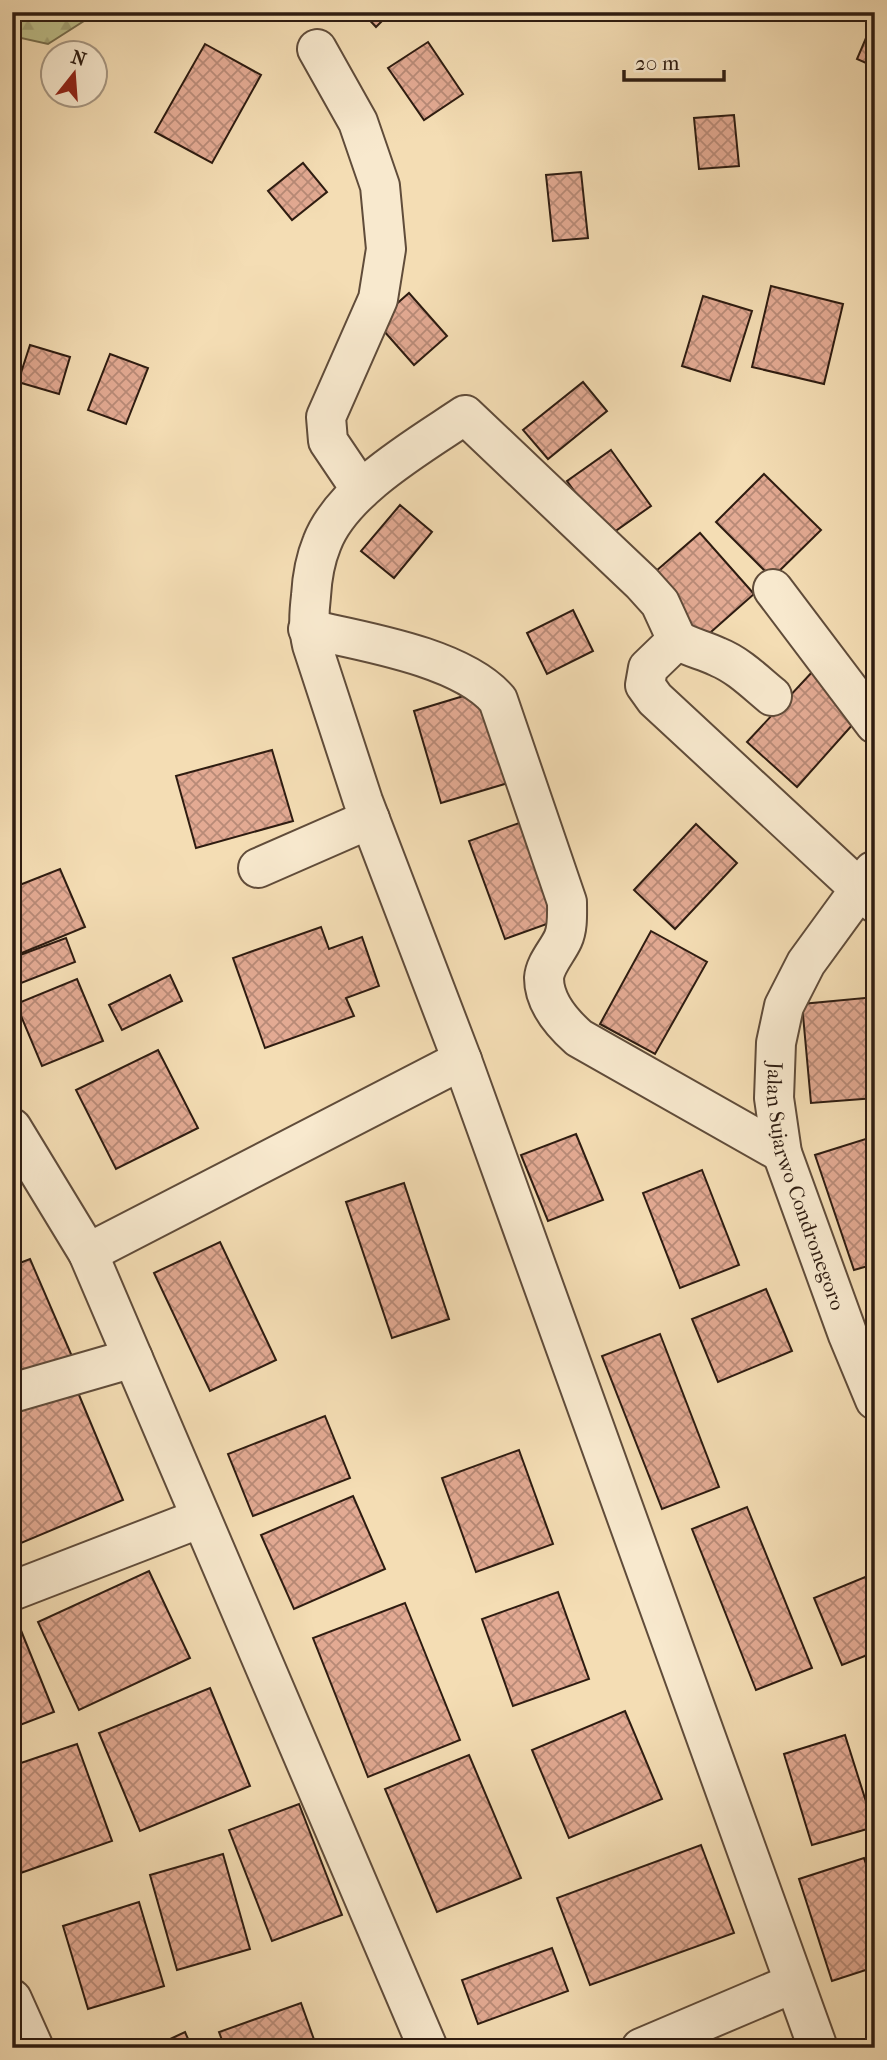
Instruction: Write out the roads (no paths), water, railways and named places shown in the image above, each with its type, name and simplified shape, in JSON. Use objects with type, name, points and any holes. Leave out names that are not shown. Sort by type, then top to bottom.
[{"type":"street","points":[[317,49],[358,122],[380,186],[386,249],[378,299],[326,417],[328,442],[361,491]]},
{"type":"street","points":[[772,696],[719,657],[691,648],[677,640],[660,603],[642,583],[465,415],[394,463],[361,491],[336,519],[322,542],[312,575],[308,629],[370,819],[463,1060],[818,2048]]},
{"type":"street","points":[[773,589],[875,724]]},
{"type":"street","points":[[308,629],[398,650],[437,663],[490,690],[498,700],[568,902],[563,939],[551,958],[544,978],[550,1003],[562,1023],[579,1038],[782,1153]]},
{"type":"street","points":[[677,640],[648,668],[645,685],[654,699],[870,887]]},
{"type":"street","points":[[258,868],[370,819]]},
{"type":"street","name":"Jalan Sujarwo Condronegoro","points":[[870,887],[806,963],[785,1006],[776,1042],[774,1098],[782,1153],[848,1335],[875,1400]]},
{"type":"street","points":[[88,1252],[463,1060]]},
{"type":"street","points":[[12,1128],[88,1252],[428,2048]]},
{"type":"street","points":[[12,1393],[133,1358]]},
{"type":"street","points":[[12,1591],[201,1518]]},
{"type":"street","points":[[641,2048],[794,1983]]},
{"type":"street","points":[[12,1999],[25,2043]]}]
